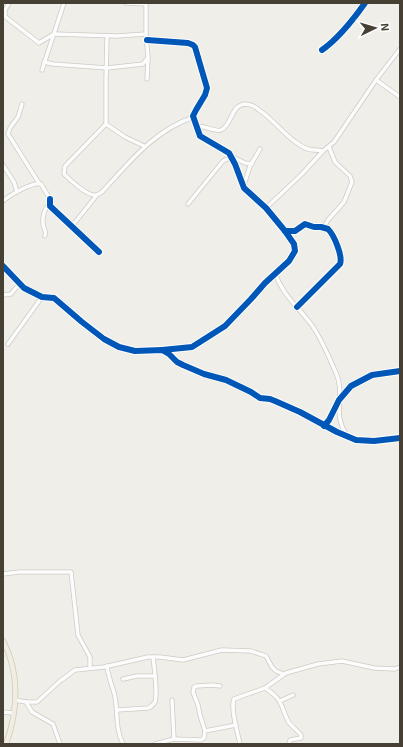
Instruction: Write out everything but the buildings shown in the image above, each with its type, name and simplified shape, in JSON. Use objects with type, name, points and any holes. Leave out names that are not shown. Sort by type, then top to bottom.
[{"type":"main road","points":[[3,641],[13,664],[16,687],[14,713],[6,744]]},
{"type":"street","points":[[10,3],[5,10],[4,15],[38,42],[41,42],[48,36],[54,34],[107,36],[146,34]]},
{"type":"street","points":[[42,70],[64,3]]},
{"type":"street","points":[[126,3],[146,3],[148,57],[147,79]]},
{"type":"street","points":[[322,50],[331,44],[365,3]]},
{"type":"street","points":[[97,195],[92,195],[68,179],[63,171],[65,166],[106,124],[107,36]]},
{"type":"street","points":[[3,266],[19,284],[27,290],[42,297],[51,296],[104,339],[119,347],[135,351],[192,347],[225,326],[289,261],[295,251],[294,244],[285,231],[266,208],[243,188],[231,156],[225,150],[200,136],[194,113],[205,96],[207,88],[193,44],[188,42],[147,40]]},
{"type":"street","points":[[266,208],[305,171],[323,151],[334,142],[376,80],[400,49]]},
{"type":"street","points":[[44,62],[106,68],[141,65],[148,57]]},
{"type":"street","points":[[376,80],[400,97]]},
{"type":"street","points":[[22,104],[18,117],[8,131],[9,136],[39,183],[45,188],[50,199],[43,221],[46,236]]},
{"type":"street","points":[[197,126],[203,126],[216,131],[221,130],[228,124],[230,118],[239,106],[249,105],[264,113],[298,144],[311,150],[323,151]]},
{"type":"street","points":[[72,226],[97,195],[102,192],[144,146],[171,127],[194,117]]},
{"type":"street","points":[[106,124],[125,137],[144,146]]},
{"type":"street","points":[[324,227],[328,220],[344,202],[352,182],[350,176],[335,162],[329,147]]},
{"type":"street","points":[[243,188],[247,175],[260,149]]},
{"type":"street","points":[[231,156],[246,163],[252,164]]},
{"type":"street","points":[[188,204],[224,161],[231,156]]},
{"type":"street","points":[[3,165],[14,182],[17,192]]},
{"type":"street","points":[[3,201],[17,192],[39,183]]},
{"type":"street","points":[[49,204],[99,252]]},
{"type":"street","points":[[285,231],[295,231],[305,224],[328,229],[335,238],[341,262],[297,308]]},
{"type":"street","points":[[275,274],[285,293],[312,325],[337,375],[340,392],[339,417],[343,430],[348,437]]},
{"type":"street","points":[[3,295],[11,294],[19,284]]},
{"type":"street","points":[[8,344],[42,297]]},
{"type":"street","points":[[162,350],[170,354],[177,362],[183,365],[204,374],[231,382],[260,398],[275,401],[300,412],[324,426],[356,440],[365,441],[400,438]]},
{"type":"street","points":[[324,426],[329,420],[339,400],[351,386],[374,374],[400,371]]},
{"type":"street","points":[[3,574],[19,572],[71,572],[78,635],[90,657],[90,668]]},
{"type":"street","points":[[15,700],[33,703],[40,700],[71,672],[82,669],[154,657],[183,660],[222,650],[251,651],[266,656],[272,667],[276,671],[283,674]]},
{"type":"street","points":[[116,710],[152,707],[155,702],[154,657]]},
{"type":"street","points":[[240,744],[233,706],[234,699],[265,688],[283,674],[318,664],[338,661],[374,668],[395,669],[400,667]]},
{"type":"street","points":[[107,666],[115,698],[117,725],[122,743],[116,744]]},
{"type":"street","points":[[123,679],[137,676],[155,676]]},
{"type":"street","points":[[155,744],[174,739],[201,740],[204,738],[205,731],[193,689],[196,686],[220,686]]},
{"type":"street","points":[[265,688],[273,693],[280,701],[288,721],[301,735],[301,738],[290,740],[289,744]]},
{"type":"street","points":[[280,701],[293,695]]},
{"type":"street","points":[[172,700],[174,739]]},
{"type":"street","points":[[26,702],[32,712],[53,724],[60,744]]},
{"type":"street","points":[[3,712],[14,713]]},
{"type":"street","points":[[205,731],[236,725]]},
{"type":"cycle path","points":[[322,50],[334,40],[356,16],[365,3]]},
{"type":"cycle path","points":[[147,40],[188,43],[195,47],[207,88],[205,95],[193,116],[200,136],[229,153],[244,188],[266,208],[285,231],[294,244],[295,251],[289,261],[265,283],[225,326],[192,347],[162,350]]},
{"type":"cycle path","points":[[50,199],[50,206],[99,252]]},
{"type":"cycle path","points":[[285,231],[295,231],[305,224],[328,229],[335,241],[341,260],[340,264],[297,307]]},
{"type":"cycle path","points":[[3,266],[24,288],[42,297],[54,298],[104,339],[119,347],[135,351],[162,350],[183,365],[204,374],[226,380],[260,398],[275,401],[356,440],[374,441],[400,438]]},
{"type":"cycle path","points":[[324,426],[329,420],[339,400],[351,386],[372,375],[400,371]]}]
